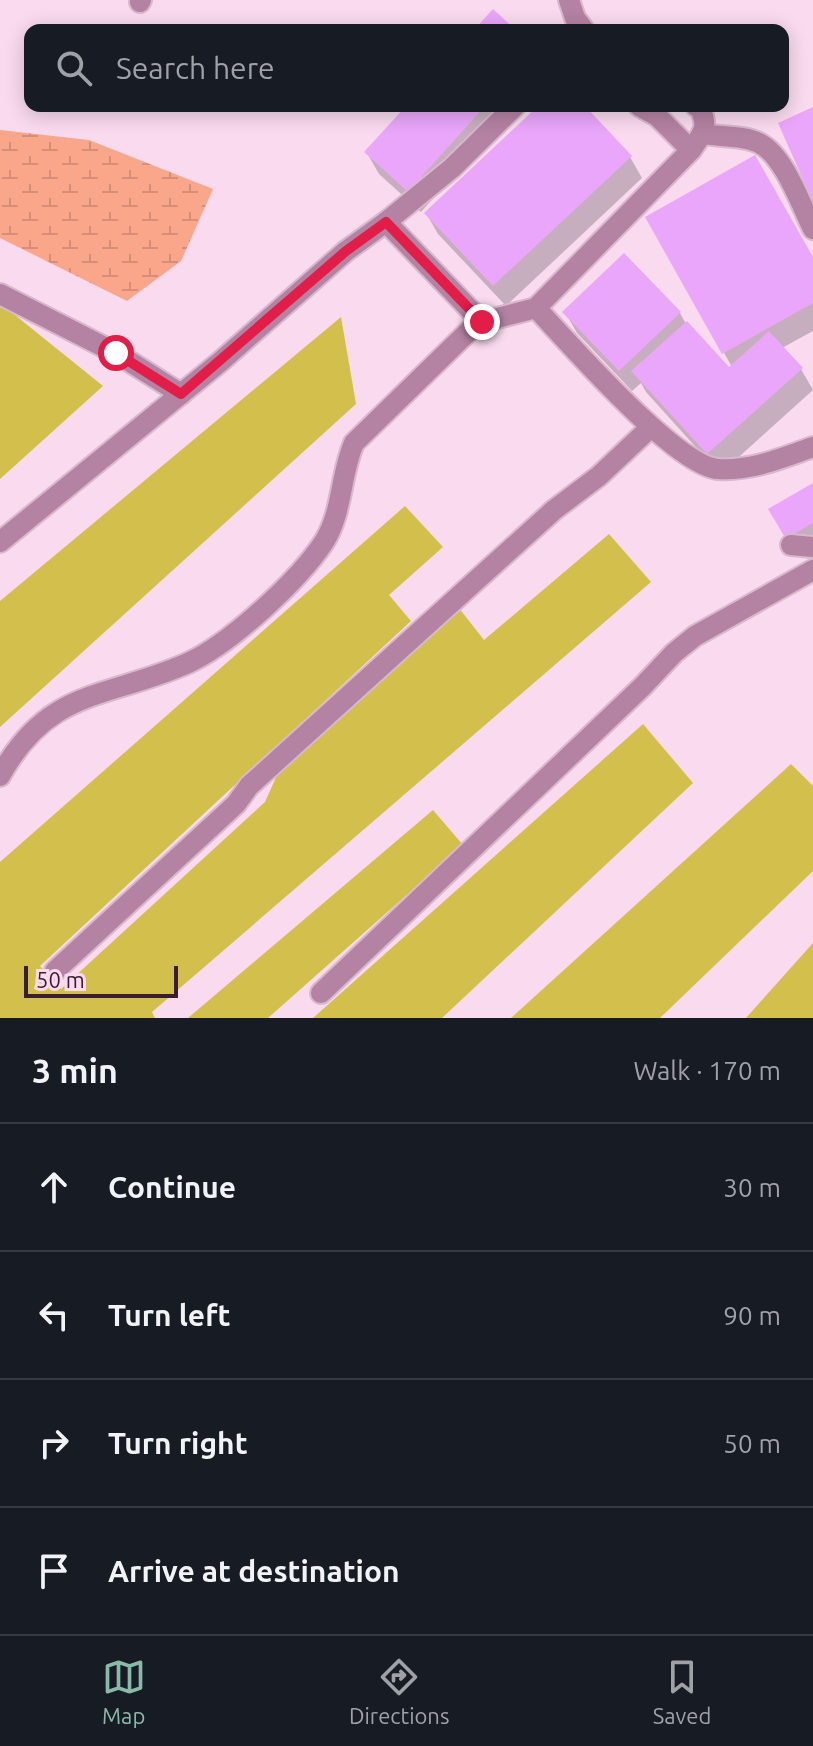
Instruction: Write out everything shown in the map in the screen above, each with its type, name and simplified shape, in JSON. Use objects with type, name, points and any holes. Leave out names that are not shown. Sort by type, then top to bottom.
[{"type":"lane","points":[[569,0],[580,24]]},
{"type":"lane","points":[[0,542],[181,394],[346,251],[452,168],[509,112]]},
{"type":"lane","points":[[650,112],[697,142],[757,142],[769,150],[779,161],[813,229]]},
{"type":"lane","points":[[0,776],[25,739],[49,716],[68,704],[187,664],[212,650],[283,588],[313,557],[326,538],[336,517],[345,463],[354,443],[470,330],[482,322],[536,308],[697,142],[706,121],[702,112]]},
{"type":"lane","points":[[386,222],[482,322]]},
{"type":"lane","points":[[0,294],[141,367],[181,394]]},
{"type":"lane","points":[[536,308],[651,427],[693,462],[716,469],[756,467],[813,447]]},
{"type":"lane","points":[[55,971],[236,804],[261,775],[554,510],[599,476],[651,427]]},
{"type":"lane","points":[[791,545],[813,547]]},
{"type":"lane","points":[[321,993],[632,697],[674,653],[705,630],[813,570]]},
{"type":"green space","points":[[0,130],[89,140],[213,189],[181,261],[127,301],[0,238]]},
{"type":"shaded area","points":[[0,303],[103,386],[0,479]]},
{"type":"shaded area","points":[[341,317],[356,404],[0,727],[0,601]]},
{"type":"shaded area","points":[[405,506],[443,547],[389,595],[411,621],[40,966],[61,989],[265,802],[282,764],[455,603],[484,640],[609,534],[651,582],[152,1012],[155,1018],[0,1018],[0,862]]},
{"type":"shaded area","points":[[643,724],[693,783],[442,1018],[313,1018]]},
{"type":"shaded area","points":[[791,764],[813,786],[813,871],[660,1018],[511,1018]]},
{"type":"shaded area","points":[[433,810],[463,845],[268,1018],[188,1018]]},
{"type":"shaded area","points":[[813,943],[813,1018],[746,1018]]},
{"type":"building","points":[[493,9],[509,24],[479,24]]},
{"type":"building","points":[[813,107],[813,202],[778,123]]},
{"type":"building","points":[[401,112],[480,112],[408,192],[364,152]]},
{"type":"building","points":[[532,112],[591,112],[632,156],[493,286],[424,213]]},
{"type":"building","points":[[755,155],[813,257],[813,303],[722,354],[645,217]]},
{"type":"building","points":[[624,253],[681,312],[619,371],[562,312]]},
{"type":"building","points":[[687,321],[729,367],[769,331],[803,368],[707,454],[631,371]]},
{"type":"building","points":[[813,483],[813,523],[786,539],[768,509]]},
{"type":"route","points":[[116,353],[181,394],[346,251],[386,222],[482,322]]}]
